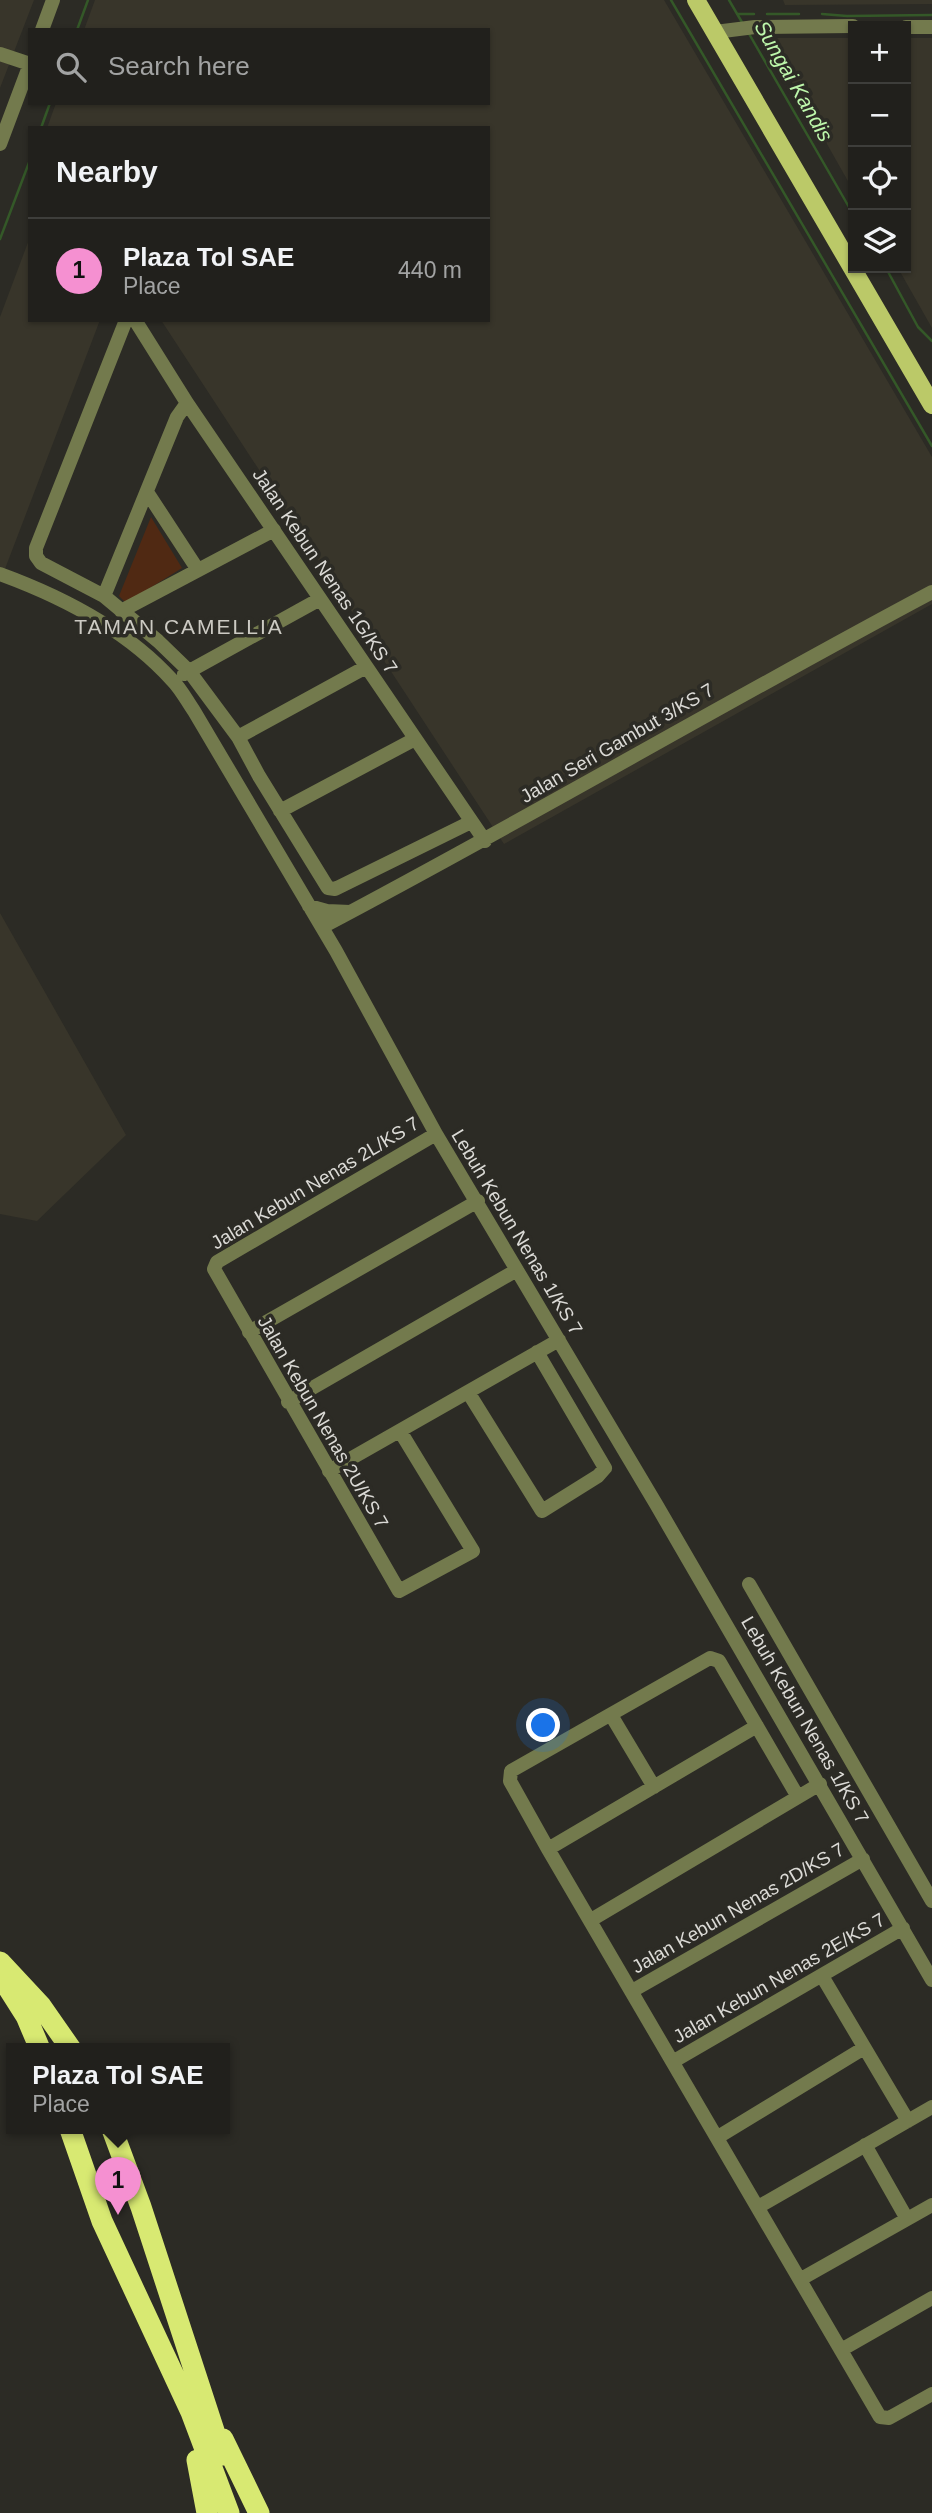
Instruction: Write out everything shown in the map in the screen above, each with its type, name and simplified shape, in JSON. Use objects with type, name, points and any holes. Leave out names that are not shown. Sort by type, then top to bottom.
[{"type":"highway","points":[[0,1962],[41,2006],[67,2043]]},
{"type":"highway","points":[[4,1984],[26,2016],[37,2043]]},
{"type":"highway","points":[[72,2134],[102,2221],[191,2412],[229,2513]]},
{"type":"highway","points":[[114,2134],[141,2207],[242,2513]]},
{"type":"highway","points":[[170,2367],[202,2480],[207,2513]]},
{"type":"highway","points":[[202,2396],[259,2513]]},
{"type":"main road","points":[[696,0],[932,405]]},
{"type":"street","points":[[43,28],[53,0]]},
{"type":"street","points":[[715,32],[755,27],[848,26]]},
{"type":"street","points":[[911,27],[932,27]]},
{"type":"street","points":[[0,54],[28,63]]},
{"type":"street","points":[[0,144],[28,69]]},
{"type":"street","points":[[124,322],[36,548],[36,556],[41,563],[104,596],[189,671],[238,737],[328,888],[335,889],[471,822]]},
{"type":"street","name":"Jalan Kebun Nenas 1G/KS 7","points":[[136,322],[187,402],[485,841]]},
{"type":"street","points":[[104,596],[177,417],[187,402]]},
{"type":"street","points":[[147,492],[198,570]]},
{"type":"street","points":[[121,611],[274,530]]},
{"type":"street","name":"Lebuh Kebun Nenas 1/KS 7","points":[[0,574],[102,621],[174,681],[217,746],[336,951],[436,1134],[820,1784],[932,1980]]},
{"type":"street","name":"Jalan Seri Gambut 3/KS 7","points":[[322,928],[485,841],[704,716],[932,592]]},
{"type":"street","points":[[174,681],[320,599]]},
{"type":"street","points":[[238,737],[366,667]]},
{"type":"street","points":[[281,811],[415,739]]},
{"type":"street","points":[[309,906],[327,911],[352,912]]},
{"type":"street","points":[[336,951],[340,929],[352,912]]},
{"type":"street","name":"Jalan Kebun Nenas 2L/KS 7","points":[[214,1265],[436,1134]]},
{"type":"street","points":[[249,1332],[478,1201]]},
{"type":"street","name":"Jalan Kebun Nenas 2U/KS 7","points":[[214,1265],[288,1402],[397,1589],[405,1590],[473,1550],[400,1430]]},
{"type":"street","points":[[288,1402],[517,1270]]},
{"type":"street","points":[[329,1471],[559,1340]]},
{"type":"street","points":[[468,1392],[542,1511],[598,1476],[604,1471],[604,1466],[537,1352]]},
{"type":"street","points":[[750,1584],[932,1901]]},
{"type":"street","points":[[798,1797],[719,1661],[710,1658],[511,1772],[510,1782],[880,2417],[890,2418],[932,2394]]},
{"type":"street","points":[[611,1714],[654,1787]]},
{"type":"street","points":[[548,1849],[757,1726]]},
{"type":"street","points":[[591,1920],[820,1784]]},
{"type":"street","name":"Jalan Kebun Nenas 2D/KS 7","points":[[632,1991],[863,1859]]},
{"type":"street","name":"Jalan Kebun Nenas 2E/KS 7","points":[[674,2061],[903,1928]]},
{"type":"street","points":[[822,1976],[908,2121]]},
{"type":"street","points":[[718,2137],[864,2048]]},
{"type":"street","points":[[758,2207],[932,2107]]},
{"type":"street","points":[[865,2146],[907,2219]]},
{"type":"street","points":[[801,2279],[932,2205]]},
{"type":"street","points":[[841,2350],[932,2298]]},
{"type":"shaded area","points":[[0,0],[34,0],[0,88]]},
{"type":"shaded area","points":[[95,0],[664,0],[932,457],[932,604],[504,844],[162,322],[490,322],[490,126],[48,126],[55,105],[490,105],[490,28],[85,28]]},
{"type":"shaded area","points":[[783,0],[932,0],[932,4],[785,5]]},
{"type":"shaded area","points":[[767,38],[848,38],[848,181]]},
{"type":"shaded area","points":[[911,38],[932,38],[932,328],[901,273],[911,273]]},
{"type":"shaded area","points":[[28,242],[28,322],[99,322],[0,582],[0,317]]},
{"type":"shaded area","points":[[151,517],[182,568],[126,603],[119,596]]},
{"type":"shaded area","points":[[0,913],[126,1135],[37,1221],[0,1214]]},
{"type":"waterway","points":[[78,28],[88,0]]},
{"type":"waterway","points":[[671,0],[932,446]]},
{"type":"waterway","name":"Sungai Kandis","points":[[729,0],[743,24]]},
{"type":"waterway","points":[[737,14],[754,14]]},
{"type":"waterway","points":[[767,14],[799,14]]},
{"type":"waterway","points":[[822,14],[932,15]]},
{"type":"waterway","name":"Sungai Kandis","points":[[748,32],[851,210]]},
{"type":"waterway","points":[[42,126],[49,105]]},
{"type":"waterway","points":[[0,239],[28,165]]},
{"type":"waterway","name":"Sungai Kandis","points":[[889,273],[918,327],[932,341]]},
{"type":"place","name":"Plaza Tol SAE","points":[[118,2215]]},
{"type":"district","name":"TAMAN CAMELLIA","points":[[179,626]]}]
